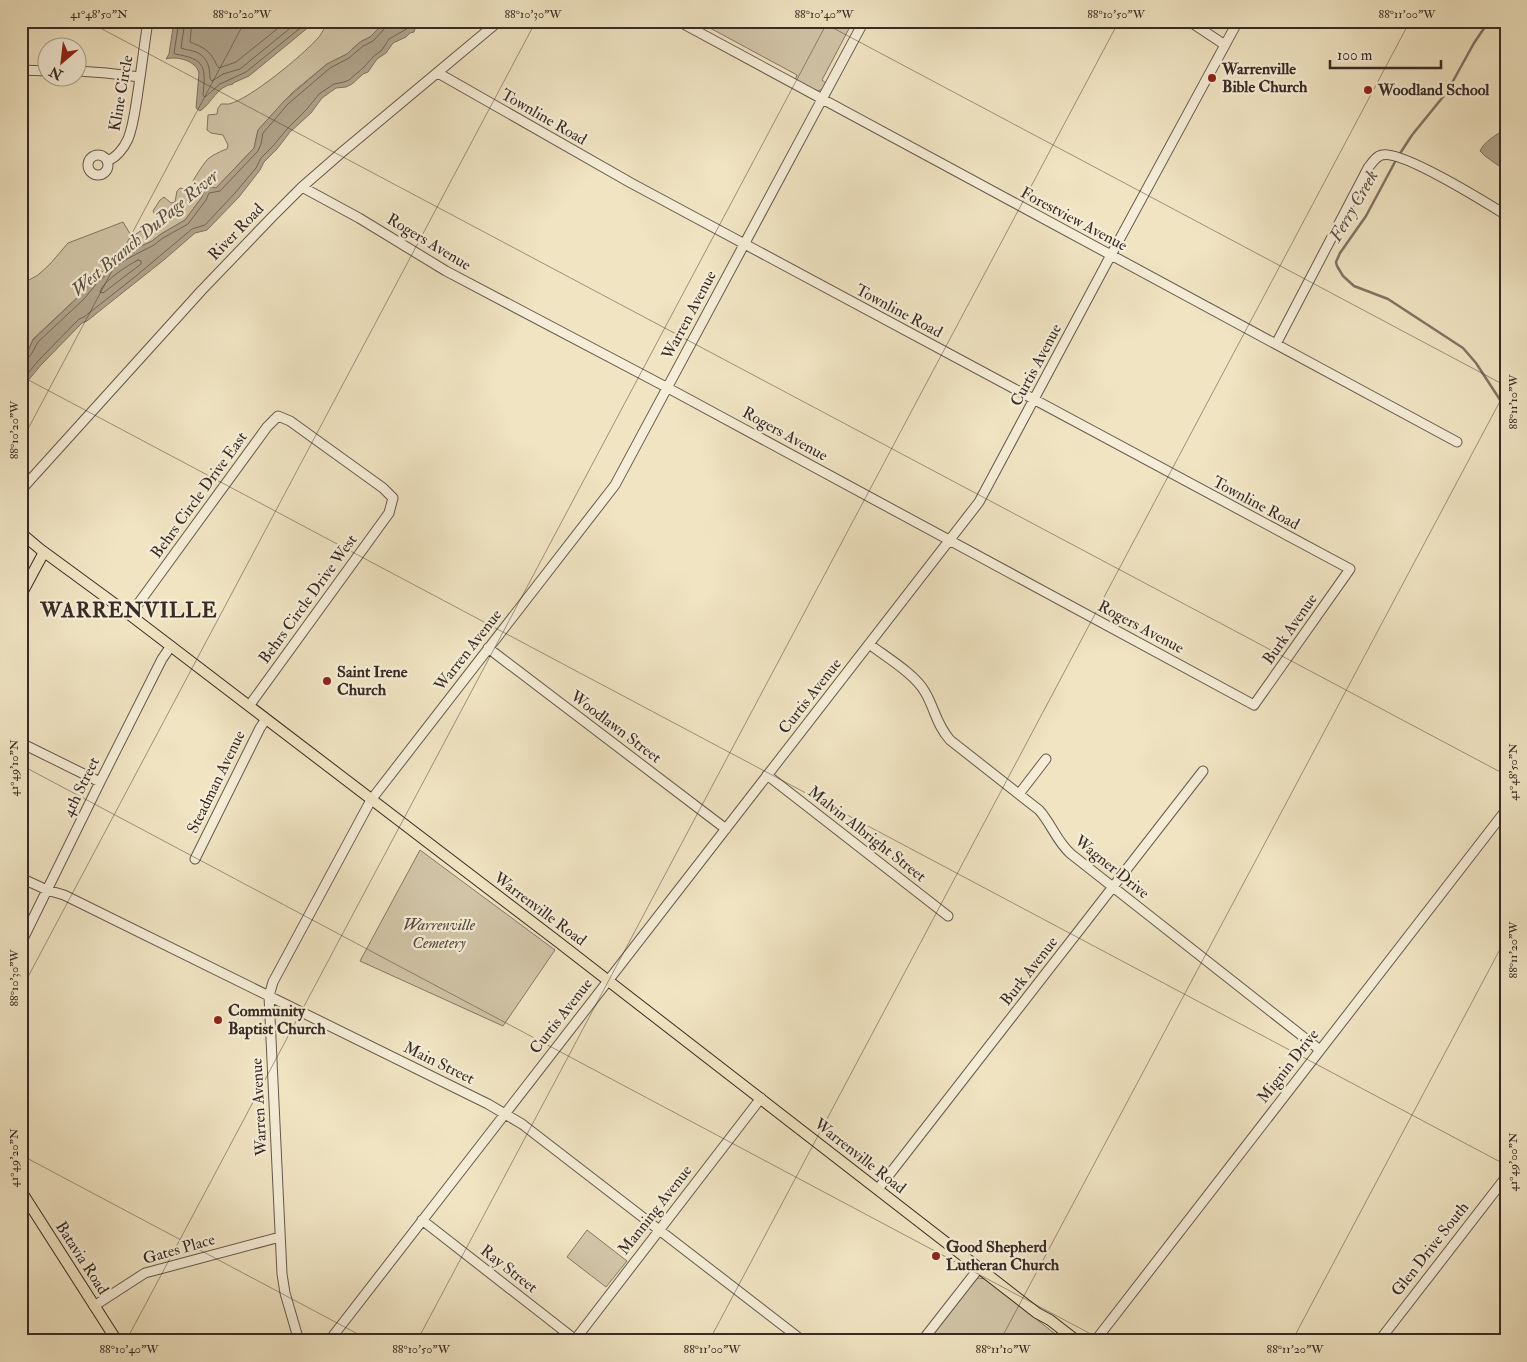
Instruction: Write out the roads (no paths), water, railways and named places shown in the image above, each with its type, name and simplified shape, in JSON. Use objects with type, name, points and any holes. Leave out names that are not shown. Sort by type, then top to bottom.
[{"type":"main road","name":"Warrenville Road","points":[[21,533],[608,980],[979,1268],[1077,1341]]},
{"type":"main road","points":[[21,595],[44,552]]},
{"type":"main road","name":"Batavia Road","points":[[21,1191],[117,1341]]},
{"type":"main road","name":"Warrenville Road","points":[[1037,1312],[1045,1322],[1068,1341]]},
{"type":"street","name":"Kline Circle","points":[[107,161],[122,149],[133,122],[148,21]]},
{"type":"street","name":"River Road","points":[[21,490],[250,238],[302,187],[499,21]]},
{"type":"street","name":"Forestview Avenue","points":[[678,21],[824,98],[1456,442]]},
{"type":"street","name":"Warren Avenue","points":[[299,1341],[284,1283],[280,1237],[269,996],[272,982],[371,800],[615,485],[864,21]]},
{"type":"street","points":[[1189,21],[1225,45]]},
{"type":"street","name":"Curtis Avenue","points":[[329,1341],[979,502],[1238,21]]},
{"type":"street","points":[[21,70],[38,71]]},
{"type":"street","points":[[88,72],[140,77]]},
{"type":"street","name":"Townline Road","points":[[438,74],[631,183],[1350,570]]},
{"type":"street","points":[[1276,344],[1368,168],[1378,156],[1382,154],[1397,156],[1440,176],[1506,215]]},
{"type":"street","name":"Rogers Avenue","points":[[302,187],[359,218],[446,271],[668,388],[1254,705]]},
{"type":"street","name":"Behrs Circle Drive East","points":[[130,615],[267,427],[278,416],[302,429]]},
{"type":"street","name":"Behrs Circle Drive West","points":[[249,706],[391,510],[393,498],[383,488],[302,429]]},
{"type":"street","name":"Burk Avenue","points":[[1254,705],[1350,570]]},
{"type":"street","name":"Wagner Drive","points":[[869,644],[919,683],[928,698],[940,728],[950,740],[1045,816],[1065,849],[1320,1050]]},
{"type":"street","name":"4th Street","points":[[21,943],[162,659],[171,646]]},
{"type":"street","name":"Woodlawn Street","points":[[488,648],[726,829]]},
{"type":"street","name":"Steadman Avenue","points":[[195,859],[260,728],[266,720]]},
{"type":"street","points":[[21,743],[100,782]]},
{"type":"street","points":[[1019,794],[1046,759]]},
{"type":"street","name":"Burk Avenue","points":[[878,1189],[1203,771]]},
{"type":"street","name":"Malvin Albright Street","points":[[767,775],[948,916]]},
{"type":"street","name":"Mignin Drive","points":[[1095,1341],[1506,810]]},
{"type":"street","name":"Main Street","points":[[21,878],[47,890],[64,895],[522,1124],[803,1341]]},
{"type":"street","name":"Manning Avenue","points":[[576,1340],[761,1098]]},
{"type":"street","name":"Glen Drive South","points":[[1379,1341],[1506,1177]]},
{"type":"street","name":"Ray Street","points":[[422,1220],[576,1340]]},
{"type":"street","name":"Gates Place","points":[[94,1306],[145,1273],[280,1237]]},
{"type":"street","points":[[922,1341],[979,1268]]},
{"type":"water","points":[[174,21],[316,21],[249,76],[227,85],[219,91],[200,111],[196,108],[199,73],[197,69],[185,60],[166,59],[169,54]]},
{"type":"water","points":[[386,21],[423,21],[416,26],[414,32],[393,43],[386,53],[377,59],[368,72],[352,84],[336,88],[322,98],[311,113],[290,132],[264,162],[239,197],[207,230],[195,233],[165,259],[82,323],[41,365],[21,389],[21,359],[28,351],[33,340],[111,264],[123,255],[152,241],[185,220],[202,197],[205,189],[216,188],[254,148],[258,130],[284,101],[327,64],[347,54],[360,42],[370,37]]},
{"type":"water","points":[[1506,128],[1506,171],[1480,151],[1488,141]]},
{"type":"waterway","name":"Ferry Creek","points":[[1399,155],[1412,135],[1447,92],[1474,43],[1489,21]]},
{"type":"waterway","name":"Ferry Creek","points":[[1396,160],[1366,216],[1340,253],[1336,262],[1337,266],[1343,276],[1354,286],[1388,299],[1463,348],[1476,363],[1506,409]]},
{"type":"place","name":"Warrenville Bible Church","points":[[1212,78]]},
{"type":"place","name":"Woodland School","points":[[1368,90]]},
{"type":"place","name":"Saint Irene Church","points":[[327,681]]},
{"type":"place","name":"Community Baptist Church","points":[[218,1020]]},
{"type":"place","name":"Good Shepherd Lutheran Church","points":[[936,1256]]},
{"type":"district","name":"WARRENVILLE","points":[[129,610]]},
{"type":"water label","name":"West Branch DuPage River","points":[[145,233]]},
{"type":"park label","name":"Warrenville Cemetery","points":[[439,934]]}]
